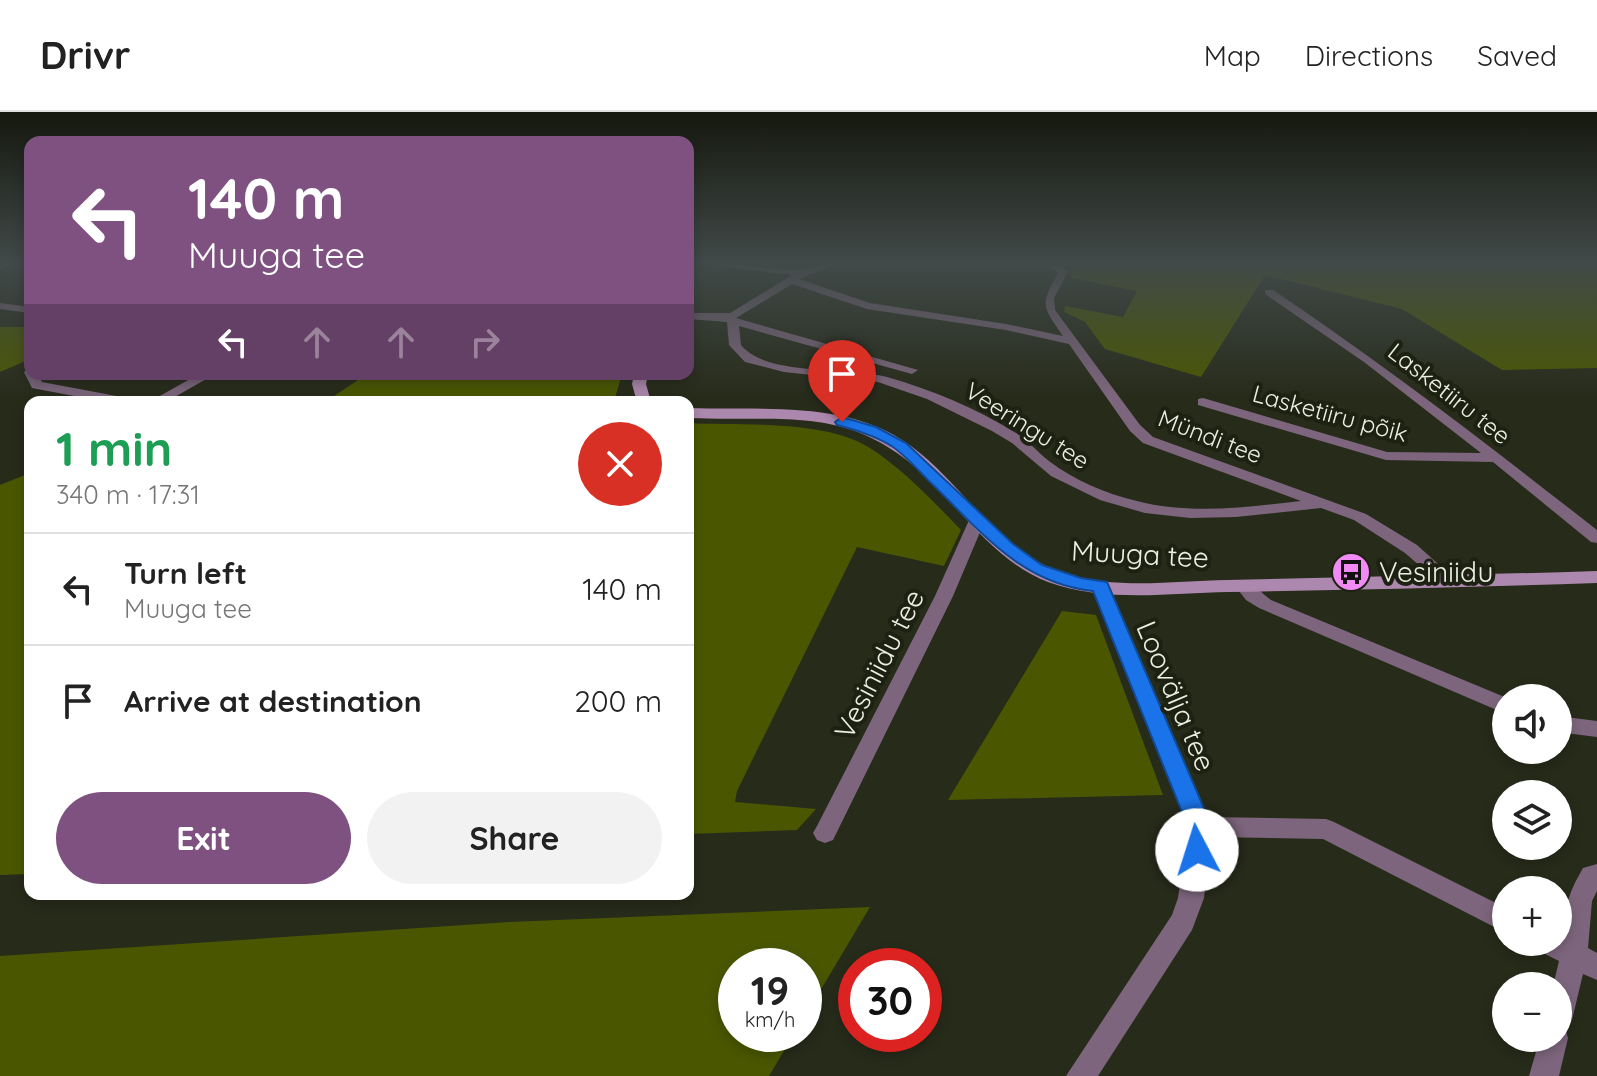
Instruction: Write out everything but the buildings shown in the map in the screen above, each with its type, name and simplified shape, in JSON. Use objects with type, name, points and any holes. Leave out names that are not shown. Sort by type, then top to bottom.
[{"type":"street","points":[[728,320],[748,307]]},
{"type":"street","points":[[874,307],[1006,327],[1071,341]]},
{"type":"street","name":"Mündi tee","points":[[1050,307],[1135,428],[1148,440],[1327,503],[1392,535],[1448,581]]},
{"type":"street","name":"Lasketiiru tee","points":[[1291,307],[1368,359],[1597,538]]},
{"type":"street","points":[[694,317],[728,320],[912,370]]},
{"type":"street","name":"Veeringu tee","points":[[728,320],[735,344],[749,359],[776,367],[840,371],[878,378],[945,400],[1015,438],[1044,464],[1074,483],[1118,501],[1168,511],[1217,512],[1327,503]]},
{"type":"street","points":[[34,380],[37,385],[95,396]]},
{"type":"street","points":[[167,396],[198,380]]},
{"type":"street","name":"Lasketiiru põik","points":[[1203,402],[1386,456],[1495,458]]},
{"type":"street","name":"Muuga tee","points":[[694,413],[825,418],[858,425],[883,435],[915,456],[1014,553],[1035,569],[1079,584],[1244,586],[1597,577]]},
{"type":"street","name":"Vesiniidu tee","points":[[825,833],[944,596],[978,518]]},
{"type":"street","name":"Loovälja tee","points":[[1100,586],[1200,827]]},
{"type":"street","points":[[1244,586],[1265,604],[1492,700]]},
{"type":"street","points":[[1572,726],[1597,729]]},
{"type":"street","points":[[1081,1076],[1183,921],[1191,898],[1200,827],[1326,829],[1492,914]]},
{"type":"street","points":[[1572,990],[1586,961],[1579,899],[1592,876],[1597,875]]},
{"type":"street","points":[[1544,1076],[1550,1052]]},
{"type":"green space","points":[[1065,307],[1070,307],[1123,317],[1128,307],[1245,307],[1201,377],[1105,349],[1085,322],[1064,312]]},
{"type":"green space","points":[[1394,307],[1597,307],[1597,368],[1502,370]]},
{"type":"green space","points":[[0,327],[24,327],[24,362],[0,372]]},
{"type":"green space","points":[[358,380],[620,380],[616,396],[334,396]]},
{"type":"green space","points":[[694,423],[806,428],[851,439],[895,466],[961,530],[944,566],[857,547],[737,791],[735,802],[816,809],[797,830],[694,834]]},
{"type":"green space","points":[[24,475],[24,874],[0,875],[0,485]]},
{"type":"green space","points":[[1062,611],[1096,615],[1163,795],[948,800]]},
{"type":"green space","points":[[870,907],[846,948],[838,948],[838,961],[822,988],[822,948],[718,948],[718,1052],[783,1052],[769,1076],[0,1076],[0,956],[509,922]]},
{"type":"place","name":"Vesiniidu","points":[[1351,572]]},
{"type":"route","points":[[842,422],[883,435],[915,456],[1007,547],[1035,569],[1079,584],[1100,586],[1200,827],[1197,850]]}]
